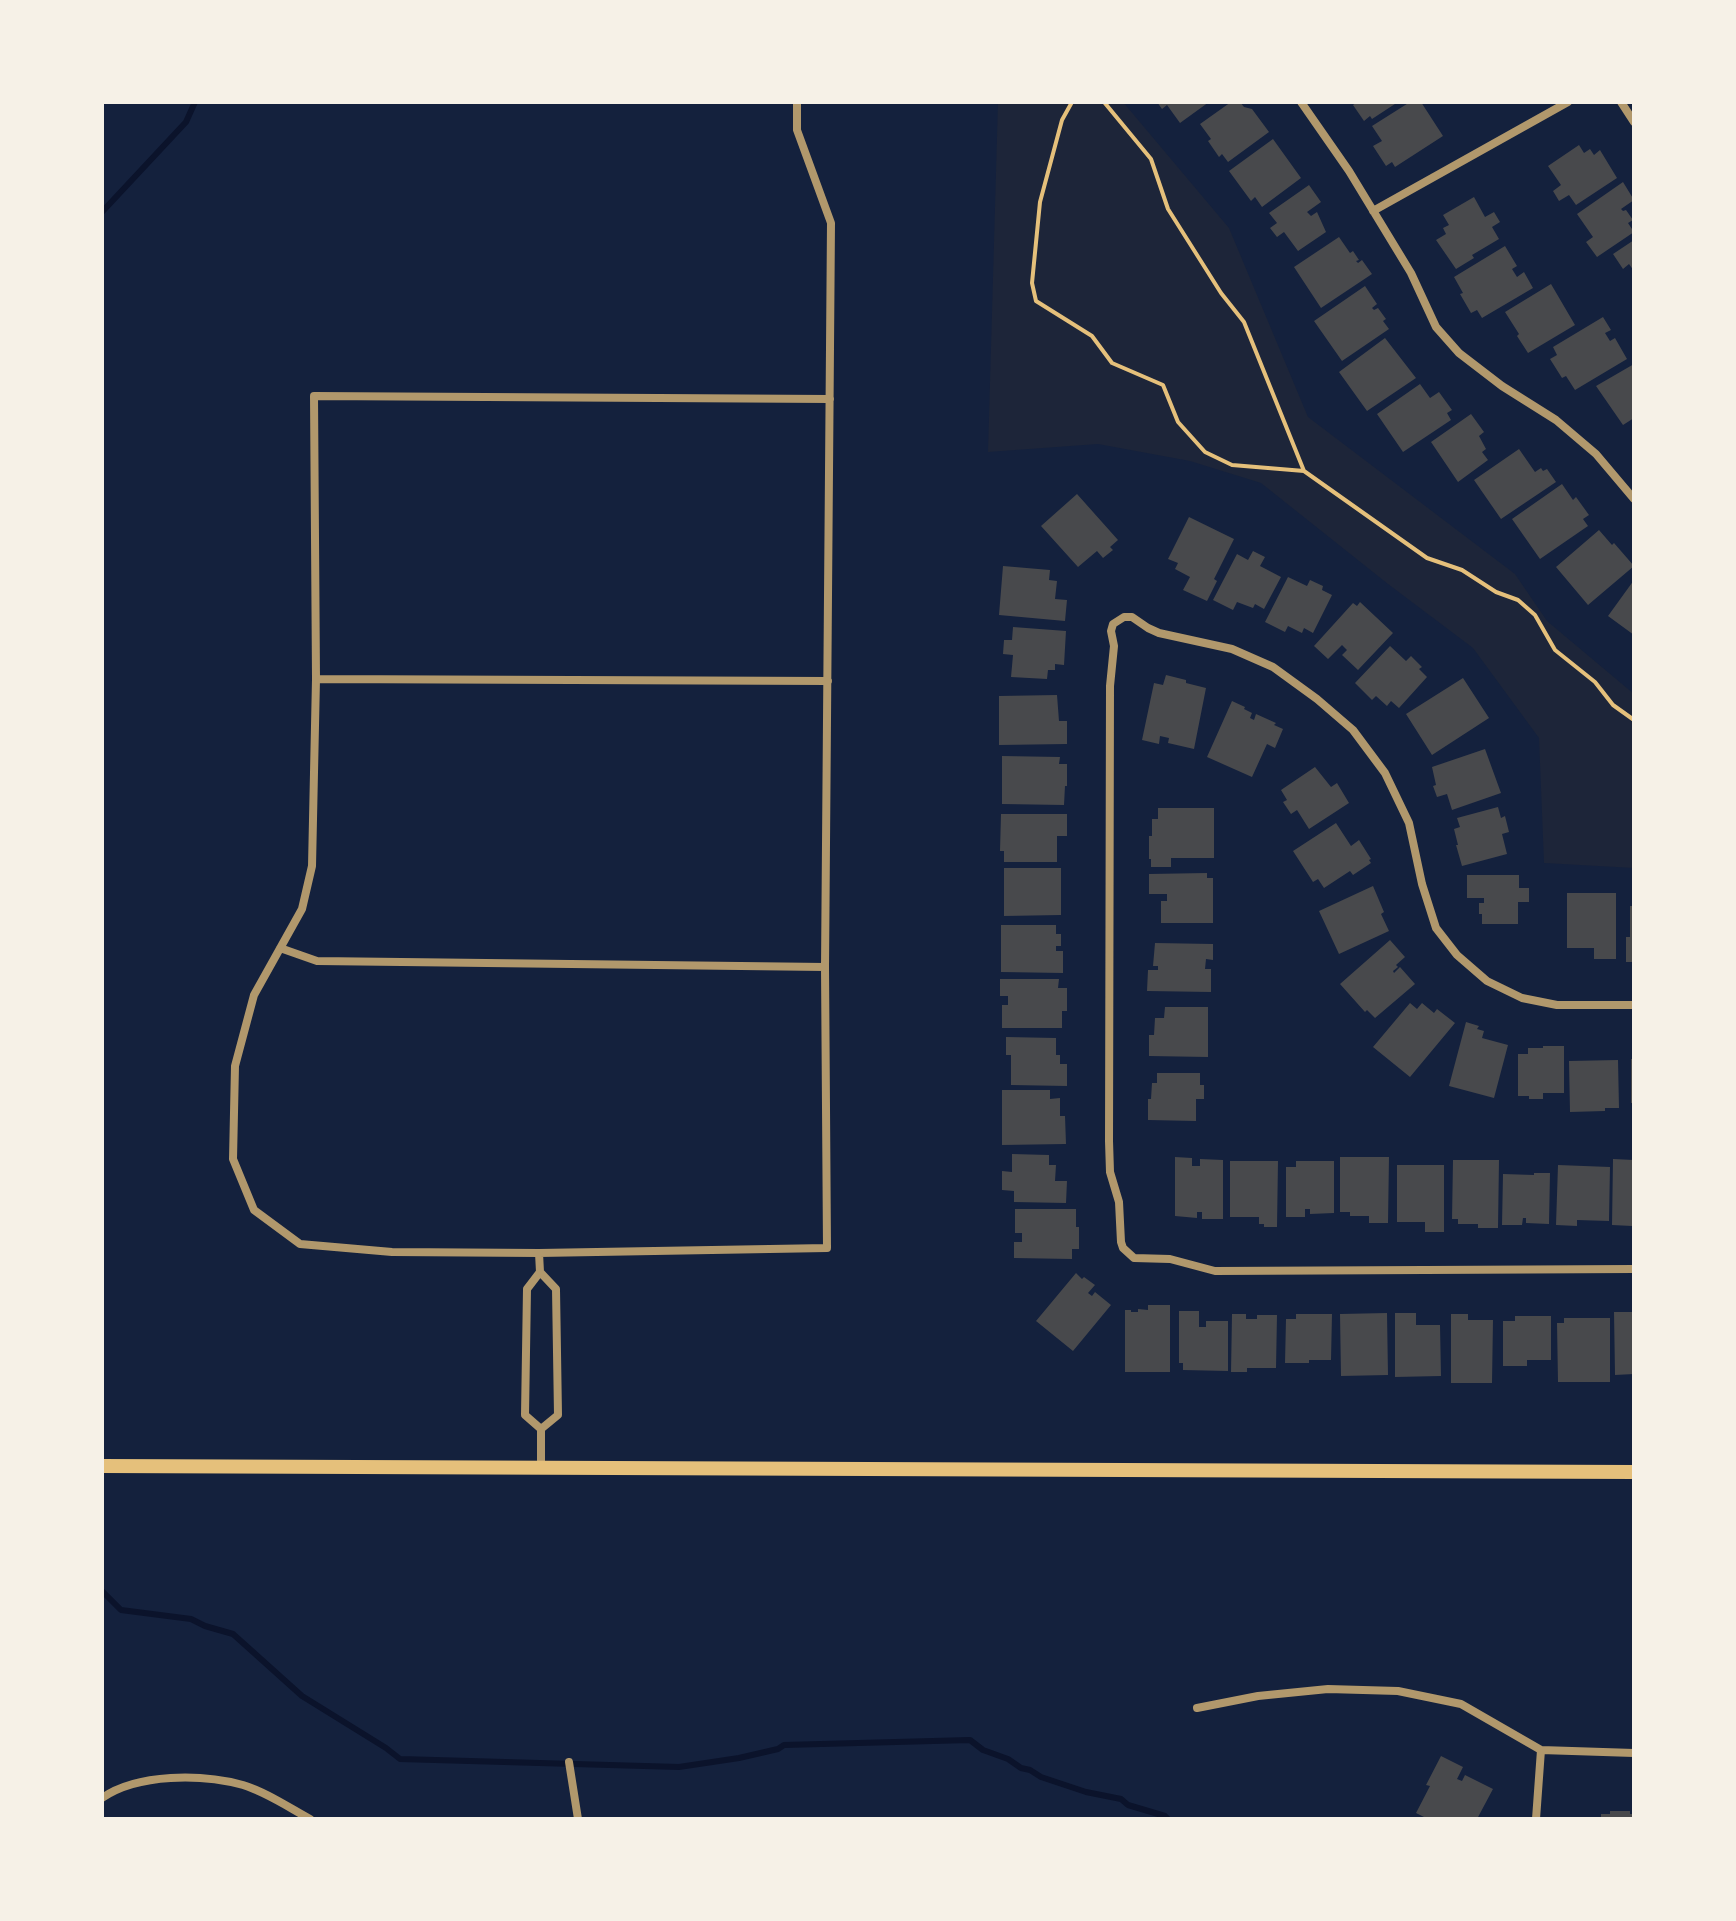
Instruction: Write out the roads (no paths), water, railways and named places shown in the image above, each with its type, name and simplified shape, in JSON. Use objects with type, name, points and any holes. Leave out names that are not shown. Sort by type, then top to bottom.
[{"type":"main road","points":[[102,1466],[1634,1472]]},
{"type":"street","points":[[797,102],[797,130],[831,223],[830,399],[828,681],[825,967],[827,1248],[392,1252],[300,1244],[254,1210],[233,1159],[235,1066],[254,995],[302,909],[312,866],[316,679],[314,396],[830,399]]},
{"type":"street","points":[[1301,102],[1349,171],[1411,273],[1436,327],[1459,353],[1502,386],[1556,420],[1596,454],[1634,499]]},
{"type":"street","points":[[1373,211],[1568,102]]},
{"type":"street","points":[[1621,102],[1634,122]]},
{"type":"street","points":[[1634,1005],[1555,1005],[1522,998],[1487,981],[1457,955],[1436,928],[1422,884],[1409,823],[1385,773],[1353,730],[1273,667],[1232,649],[1159,633],[1132,617],[1124,617],[1113,624],[1110,686],[1109,1141],[1110,1172],[1119,1202],[1123,1248],[1134,1258],[1170,1259],[1215,1271],[1634,1269]]},
{"type":"street","points":[[316,679],[828,681]]},
{"type":"street","points":[[280,948],[317,961],[825,967]]},
{"type":"street","points":[[539,1253],[540,1272],[556,1289],[558,1415],[541,1429]]},
{"type":"street","points":[[540,1272],[527,1289],[525,1415],[541,1429],[541,1468]]},
{"type":"street","points":[[1197,1708],[1258,1696],[1328,1689],[1398,1691],[1461,1704],[1541,1750],[1634,1753]]},
{"type":"street","points":[[1536,1819],[1541,1750]]},
{"type":"street","points":[[569,1762],[578,1819]]},
{"type":"street","points":[[102,1798],[149,1780],[219,1780],[244,1785],[310,1819]]},
{"type":"waterway","points":[[102,212],[186,122],[195,102]]},
{"type":"waterway","points":[[102,1591],[121,1610],[191,1619],[233,1634],[302,1696],[400,1759],[679,1767],[739,1758],[784,1745],[970,1740],[983,1750],[1041,1777],[1086,1792],[1121,1799],[1128,1805],[1168,1819]]}]
